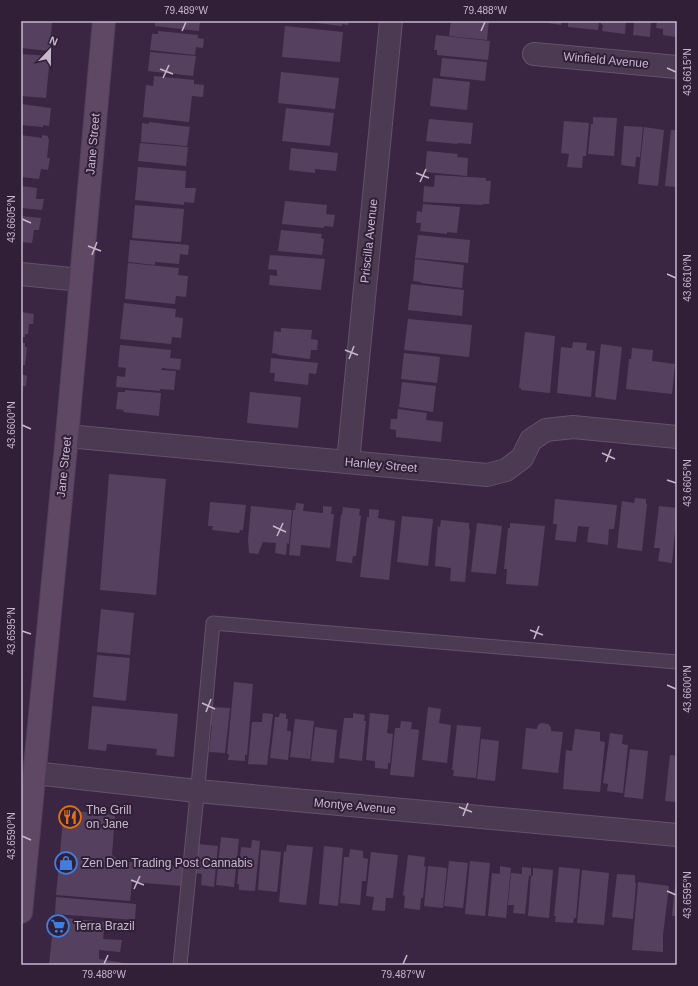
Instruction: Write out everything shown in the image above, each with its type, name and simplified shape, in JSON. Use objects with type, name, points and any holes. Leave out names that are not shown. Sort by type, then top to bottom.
[{"type":"main road","name":"Jane Street","points":[[21,912],[67,436],[104,21]]},
{"type":"street","name":"Priscilla Avenue","points":[[348,462],[391,21]]},
{"type":"street","name":"Winfield Avenue","points":[[534,54],[677,67]]},
{"type":"street","points":[[21,274],[81,280]]},
{"type":"street","name":"Hanley Street","points":[[67,436],[487,475],[506,470],[522,458],[531,440],[546,430],[573,427],[677,437]]},
{"type":"street","name":"Montye Avenue","points":[[34,773],[197,791],[677,835]]},
{"type":"lane","points":[[182,965],[213,623],[677,662]]},
{"type":"building","points":[[21,21],[52,21],[50,51],[21,48]]},
{"type":"building","points":[[155,21],[200,21],[199,31],[155,26]]},
{"type":"building","points":[[308,21],[349,21],[348,25],[342,24],[342,26]]},
{"type":"building","points":[[451,21],[489,21],[487,40],[449,36]]},
{"type":"building","points":[[542,21],[562,21],[561,25]]},
{"type":"building","points":[[568,21],[599,21],[598,30],[568,27]]},
{"type":"building","points":[[601,21],[626,21],[625,34],[602,31],[603,25],[601,24]]},
{"type":"building","points":[[634,21],[651,21],[650,37],[633,35]]},
{"type":"building","points":[[657,21],[677,21],[676,37],[663,35],[663,29],[656,28]]},
{"type":"building","points":[[285,26],[343,32],[340,62],[282,57]]},
{"type":"building","points":[[158,31],[198,35],[198,38],[204,39],[203,48],[196,47],[195,55],[150,50],[152,34],[158,34]]},
{"type":"building","points":[[436,35],[490,41],[488,60],[437,55],[437,50],[434,50]]},
{"type":"building","points":[[150,52],[196,56],[193,76],[148,71]]},
{"type":"building","points":[[21,54],[50,56],[46,98],[21,96]]},
{"type":"building","points":[[442,58],[487,62],[485,81],[440,76]]},
{"type":"building","points":[[281,72],[339,78],[335,109],[278,103]]},
{"type":"building","points":[[154,76],[194,80],[194,84],[204,85],[203,97],[192,96],[189,122],[143,117],[146,85],[153,86]]},
{"type":"building","points":[[433,78],[470,82],[467,110],[430,106]]},
{"type":"building","points":[[21,104],[51,108],[49,126],[43,125],[43,127],[21,125]]},
{"type":"building","points":[[286,108],[334,113],[330,146],[282,141]]},
{"type":"building","points":[[593,117],[617,118],[614,156],[588,154]]},
{"type":"building","points":[[429,119],[473,123],[471,144],[426,141]]},
{"type":"building","points":[[564,121],[589,123],[586,156],[583,156],[582,168],[567,167],[569,154],[561,153]]},
{"type":"building","points":[[149,122],[190,127],[187,146],[141,142],[142,123],[149,124]]},
{"type":"building","points":[[624,126],[643,127],[640,157],[636,157],[635,167],[621,165]]},
{"type":"building","points":[[644,127],[664,130],[658,186],[638,184]]},
{"type":"building","points":[[671,130],[677,130],[677,187],[665,186]]},
{"type":"building","points":[[21,135],[42,138],[42,135],[48,136],[47,158],[50,158],[48,170],[41,169],[39,179],[21,177]]},
{"type":"building","points":[[140,143],[188,147],[186,166],[138,161]]},
{"type":"building","points":[[291,148],[338,153],[336,171],[315,169],[315,173],[289,170]]},
{"type":"building","points":[[427,151],[458,154],[457,157],[468,158],[467,176],[425,172]]},
{"type":"building","points":[[138,167],[186,171],[185,188],[196,188],[194,203],[184,202],[184,205],[135,200]]},
{"type":"building","points":[[435,175],[486,178],[486,181],[491,181],[489,204],[423,202],[424,186],[434,187]]},
{"type":"building","points":[[21,186],[37,188],[36,199],[44,199],[42,210],[21,208]]},
{"type":"building","points":[[285,201],[327,205],[326,214],[335,215],[333,227],[324,226],[324,228],[282,224]]},
{"type":"building","points":[[423,204],[460,207],[457,233],[447,232],[447,234],[420,231],[421,223],[416,223],[417,211],[422,212]]},
{"type":"building","points":[[135,205],[184,209],[181,242],[132,238]]},
{"type":"building","points":[[21,216],[41,218],[39,230],[34,230],[32,243],[21,242]]},
{"type":"building","points":[[281,230],[322,234],[321,238],[324,239],[322,255],[278,251]]},
{"type":"building","points":[[418,235],[470,240],[468,263],[415,258]]},
{"type":"building","points":[[130,240],[189,245],[188,255],[180,254],[179,264],[155,262],[155,265],[128,262]]},
{"type":"building","points":[[270,255],[325,259],[321,290],[269,285],[270,275],[277,276],[277,270],[268,269]]},
{"type":"building","points":[[415,259],[464,265],[462,288],[413,281]]},
{"type":"building","points":[[128,263],[179,268],[178,275],[188,276],[186,297],[176,296],[175,304],[125,299]]},
{"type":"building","points":[[411,284],[464,290],[462,316],[408,310]]},
{"type":"building","points":[[124,303],[176,309],[175,317],[183,318],[181,338],[172,337],[171,344],[120,339]]},
{"type":"building","points":[[21,312],[34,314],[33,324],[29,324],[28,334],[25,334],[25,337],[21,337]]},
{"type":"building","points":[[408,319],[472,325],[469,357],[404,350]]},
{"type":"building","points":[[281,328],[312,330],[311,339],[318,340],[317,350],[311,350],[310,359],[272,353],[274,331],[281,332]]},
{"type":"building","points":[[525,332],[555,336],[550,393],[521,390],[521,388],[519,388]]},
{"type":"building","points":[[573,342],[587,343],[586,350],[595,351],[591,397],[557,393],[561,347],[572,348]]},
{"type":"building","points":[[21,343],[25,343],[25,347],[27,347],[25,365],[23,365],[23,368],[21,368]]},
{"type":"building","points":[[601,344],[622,347],[616,400],[595,397]]},
{"type":"building","points":[[120,345],[171,350],[170,358],[181,359],[180,370],[162,368],[161,370],[176,371],[174,390],[160,389],[160,391],[116,387],[117,376],[125,377],[126,368],[118,367]]},
{"type":"building","points":[[632,348],[653,350],[652,361],[675,364],[672,394],[626,389],[629,359],[631,359]]},
{"type":"building","points":[[404,353],[440,357],[437,383],[401,379]]},
{"type":"building","points":[[271,358],[318,363],[316,374],[309,373],[308,385],[274,381],[275,373],[270,373]]},
{"type":"building","points":[[21,374],[27,376],[26,386],[23,386],[22,394]]},
{"type":"building","points":[[402,382],[436,386],[433,412],[399,407]]},
{"type":"building","points":[[125,390],[161,393],[159,416],[123,412],[124,410],[116,409],[118,392],[125,392]]},
{"type":"building","points":[[250,392],[301,397],[298,428],[247,423]]},
{"type":"building","points":[[398,409],[427,413],[426,420],[443,422],[441,442],[396,437],[396,430],[390,429],[391,419],[397,419]]},
{"type":"building","points":[[109,474],[166,479],[156,595],[100,590]]},
{"type":"building","points":[[635,498],[646,499],[647,504],[642,551],[617,548],[622,501],[634,503]]},
{"type":"building","points":[[555,499],[617,505],[614,529],[609,529],[608,545],[587,542],[589,527],[578,526],[576,542],[555,540],[557,524],[553,524]]},
{"type":"building","points":[[210,502],[246,505],[243,530],[240,530],[239,533],[212,530],[213,526],[208,526]]},
{"type":"building","points":[[296,503],[304,504],[303,511],[323,513],[323,506],[332,507],[331,514],[334,514],[330,548],[301,545],[300,556],[289,555],[293,510],[295,510]]},
{"type":"building","points":[[251,506],[292,510],[289,544],[287,543],[286,555],[275,553],[276,543],[263,542],[258,554],[249,553],[248,540]]},
{"type":"building","points":[[659,506],[677,508],[672,563],[658,561],[660,548],[654,548]]},
{"type":"building","points":[[343,507],[360,509],[359,515],[361,516],[356,556],[353,556],[352,563],[336,561]]},
{"type":"building","points":[[369,509],[379,510],[378,518],[395,521],[389,580],[360,577]]},
{"type":"building","points":[[402,516],[433,519],[428,566],[397,562]]},
{"type":"building","points":[[441,520],[469,523],[470,529],[465,582],[450,581],[451,568],[435,566],[438,526],[440,527]]},
{"type":"building","points":[[477,523],[502,526],[496,574],[471,572]]},
{"type":"building","points":[[510,523],[545,526],[538,586],[506,584],[507,569],[504,569],[508,528],[510,528]]},
{"type":"building","points":[[101,609],[134,613],[130,655],[97,652]]},
{"type":"building","points":[[97,655],[130,658],[126,701],[93,697]]},
{"type":"building","points":[[234,682],[253,684],[247,755],[245,755],[245,761],[228,760],[229,754],[227,754]]},
{"type":"building","points":[[92,706],[178,714],[174,757],[156,755],[157,749],[107,744],[106,751],[88,749]]},
{"type":"building","points":[[211,707],[230,708],[225,753],[209,752],[212,725],[209,725]]},
{"type":"building","points":[[428,707],[441,709],[439,723],[451,725],[447,763],[422,760]]},
{"type":"building","points":[[263,713],[273,714],[267,765],[248,764],[252,722],[262,722]]},
{"type":"building","points":[[280,713],[286,714],[286,719],[288,719],[287,731],[291,731],[288,760],[270,758],[275,717],[279,717]]},
{"type":"building","points":[[353,713],[365,715],[364,721],[366,721],[362,761],[339,758],[344,718],[353,718]]},
{"type":"building","points":[[370,713],[389,715],[387,733],[393,734],[388,769],[375,768],[375,761],[366,760]]},
{"type":"building","points":[[295,719],[314,721],[310,759],[290,757]]},
{"type":"building","points":[[401,721],[412,722],[411,729],[419,730],[414,777],[390,775],[395,728],[400,728]]},
{"type":"building","points":[[541,723],[548,724],[551,727],[551,731],[563,732],[558,773],[522,769],[526,728],[537,729],[538,725]]},
{"type":"building","points":[[457,725],[481,727],[476,778],[453,776],[454,770],[452,770]]},
{"type":"building","points":[[315,727],[337,730],[334,763],[311,761]]},
{"type":"building","points":[[575,729],[600,732],[600,741],[605,742],[600,792],[563,789],[566,750],[572,751]]},
{"type":"building","points":[[610,733],[623,735],[622,744],[628,745],[623,793],[607,791],[608,784],[603,783]]},
{"type":"building","points":[[481,739],[499,741],[495,781],[477,779]]},
{"type":"building","points":[[630,749],[648,751],[643,799],[624,797]]},
{"type":"building","points":[[670,755],[677,756],[677,802],[665,801]]},
{"type":"building","points":[[64,810],[115,815],[112,855],[120,861],[184,867],[182,886],[132,882],[130,901],[56,895]]},
{"type":"building","points":[[221,837],[239,839],[234,887],[216,885]]},
{"type":"building","points":[[252,840],[260,841],[255,891],[239,890],[239,884],[237,884],[241,847],[251,848]]},
{"type":"building","points":[[198,844],[218,846],[214,887],[201,885],[202,874],[195,873]]},
{"type":"building","points":[[287,845],[313,847],[306,905],[279,902],[284,851],[286,852]]},
{"type":"building","points":[[324,846],[343,848],[338,906],[319,904]]},
{"type":"building","points":[[350,849],[363,851],[363,858],[368,859],[366,881],[362,881],[360,905],[340,903],[344,857],[349,857]]},
{"type":"building","points":[[261,850],[281,852],[277,892],[258,890]]},
{"type":"building","points":[[371,852],[398,855],[393,898],[386,898],[385,911],[372,910],[374,897],[366,896]]},
{"type":"building","points":[[408,855],[425,857],[424,866],[426,867],[423,898],[421,898],[420,910],[404,908],[405,896],[403,895]]},
{"type":"building","points":[[449,861],[468,863],[463,908],[444,906]]},
{"type":"building","points":[[470,861],[490,863],[485,916],[465,914]]},
{"type":"building","points":[[428,866],[447,868],[443,908],[424,906]]},
{"type":"building","points":[[500,866],[511,868],[506,918],[488,916],[492,873],[500,874]]},
{"type":"building","points":[[522,867],[531,868],[525,914],[513,913],[514,905],[508,905],[511,873],[522,874]]},
{"type":"building","points":[[559,867],[580,869],[576,918],[574,918],[573,923],[555,922],[556,916],[554,916]]},
{"type":"building","points":[[533,868],[553,870],[549,918],[528,916]]},
{"type":"building","points":[[582,870],[609,873],[604,925],[577,923]]},
{"type":"building","points":[[617,874],[635,875],[636,883],[633,919],[612,917]]},
{"type":"building","points":[[638,882],[669,886],[663,935],[663,952],[632,950]]},
{"type":"building","points":[[675,886],[677,886],[677,916],[672,916]]},
{"type":"building","points":[[56,897],[136,904],[135,920],[55,914]]},
{"type":"building","points":[[54,917],[105,922],[103,939],[122,940],[120,952],[99,950],[99,959],[136,965],[49,965]]},
{"type":"place","name":"The Grill on Jane","points":[[70,817]]},
{"type":"place","name":"Zen Den Trading Post Cannabis","points":[[66,863]]},
{"type":"place","name":"Terra Brazil","points":[[58,926]]}]
